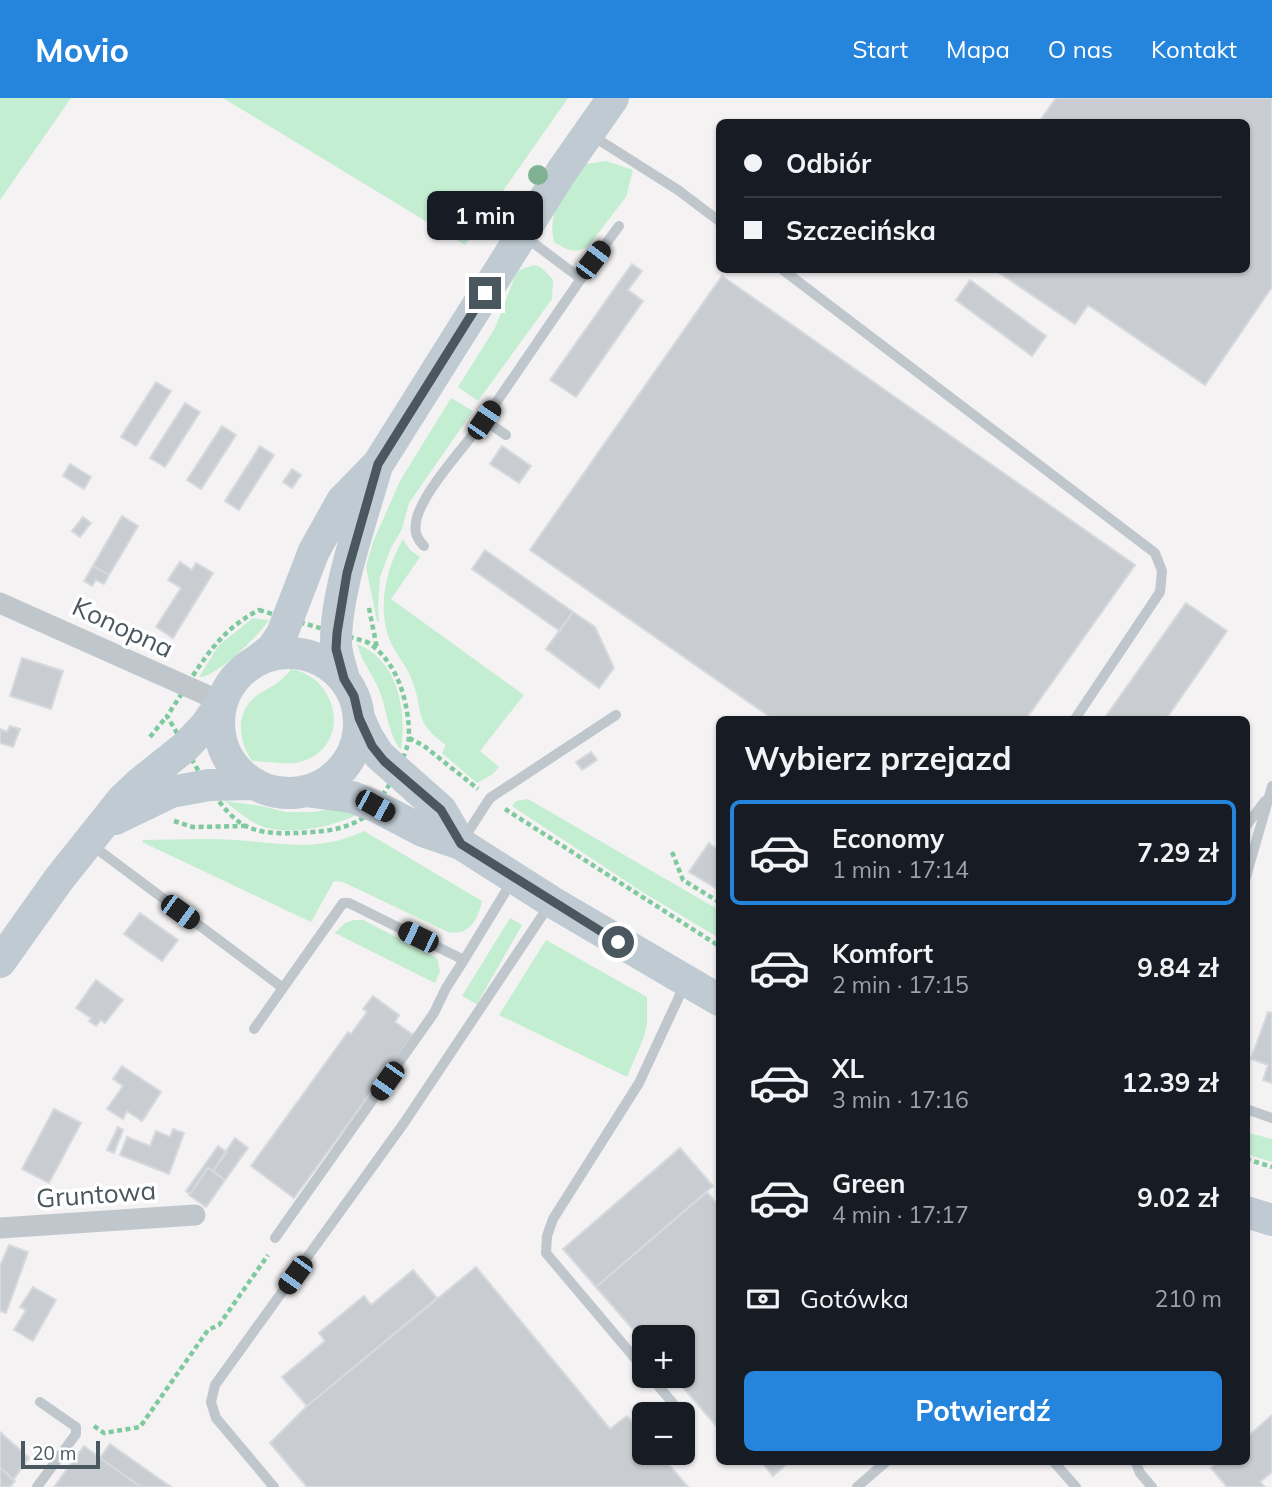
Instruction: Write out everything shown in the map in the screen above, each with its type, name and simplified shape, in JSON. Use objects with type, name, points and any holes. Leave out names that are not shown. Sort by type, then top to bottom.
[{"type":"main road","points":[[0,962],[131,790],[193,739],[222,702],[233,681],[272,649],[282,634],[314,551],[342,501],[378,464],[522,234],[613,98]]},
{"type":"main road","points":[[378,464],[347,573],[336,644],[344,679],[354,696],[367,736],[379,755],[441,810],[461,844]]},
{"type":"main road","points":[[255,662],[278,654],[302,654],[320,660],[344,679]]},
{"type":"main road","points":[[222,702],[219,727],[225,752],[240,773],[256,785]]},
{"type":"main road","points":[[305,791],[329,780],[344,767],[356,744],[359,718]]},
{"type":"main road","points":[[105,827],[172,792],[193,787],[256,785],[276,792],[305,791],[352,797],[423,831],[461,844],[552,902],[716,998]]},
{"type":"main road","points":[[1250,1213],[1272,1220]]},
{"type":"street","name":"Konopna","points":[[0,603],[222,702]]},
{"type":"street","name":"Gruntowa","points":[[0,1228],[195,1216]]},
{"type":"lane","points":[[588,133],[678,190],[716,219]]},
{"type":"lane","points":[[424,546],[415,530],[419,513],[428,496],[619,226]]},
{"type":"lane","points":[[522,234],[580,278]]},
{"type":"lane","points":[[787,273],[1155,554],[1162,571],[1160,592],[1077,716]]},
{"type":"lane","points":[[484,420],[506,435]]},
{"type":"lane","points":[[461,844],[490,797],[616,715]]},
{"type":"lane","points":[[1250,820],[1270,791]]},
{"type":"lane","points":[[1250,863],[1270,791]]},
{"type":"lane","points":[[105,827],[283,988]]},
{"type":"lane","points":[[275,1238],[434,1013],[446,988],[513,878]]},
{"type":"lane","points":[[274,1487],[216,1418],[211,1402],[215,1385],[404,1123],[552,902]]},
{"type":"lane","points":[[254,1029],[343,903],[349,903],[464,960]]},
{"type":"lane","points":[[632,1355],[546,1253],[547,1236],[554,1219],[639,1083],[686,982]]},
{"type":"lane","points":[[1250,1110],[1272,1118]]},
{"type":"lane","points":[[660,1388],[672,1402]]},
{"type":"lane","points":[[37,1487],[76,1434],[76,1427],[40,1402]]},
{"type":"lane","points":[[858,1487],[883,1465]]},
{"type":"lane","points":[[1057,1465],[1076,1487]]},
{"type":"lane","points":[[1137,1465],[1152,1487]]},
{"type":"path","points":[[192,678],[214,644],[228,630],[259,610],[274,614]]},
{"type":"path","points":[[354,638],[377,648],[395,674],[406,706],[409,738],[403,756]]},
{"type":"path","points":[[409,738],[586,862],[716,944]]},
{"type":"path","points":[[218,799],[246,826]]},
{"type":"path","points":[[105,827],[153,816],[193,827],[246,826],[277,833],[314,832],[351,824],[369,813]]},
{"type":"path","points":[[672,852],[682,880],[716,900]]},
{"type":"path","points":[[1250,1160],[1272,1167]]},
{"type":"path","points":[[91,1424],[104,1433],[140,1427],[208,1330],[219,1325],[269,1254],[275,1238]]},
{"type":"green space","points":[[0,98],[71,98],[0,200]]},
{"type":"green space","points":[[223,98],[568,98],[465,245]]},
{"type":"green space","points":[[606,161],[633,170],[626,197],[585,248],[576,251],[554,242],[553,220],[560,200],[586,164]]},
{"type":"green space","points":[[534,265],[542,268],[553,280],[552,299],[478,401],[458,387],[495,328],[517,271]]},
{"type":"green space","points":[[451,398],[473,411],[409,503],[402,529],[380,577],[379,622],[366,567],[373,542],[400,481]]},
{"type":"green space","points":[[403,539],[410,550],[420,557],[391,599],[524,695],[480,751],[499,767],[493,774],[477,783],[442,753],[446,745],[424,722],[412,680],[393,648],[387,630],[384,617],[385,589],[392,563]]},
{"type":"green space","points":[[253,618],[269,620],[247,645],[226,663],[199,677],[219,645]]},
{"type":"green space","points":[[357,644],[382,662],[397,688],[401,703],[401,750],[392,735],[378,688]]},
{"type":"green space","points":[[291,669],[307,674],[328,696],[334,725],[330,739],[320,751],[300,762],[252,761],[242,736],[245,710],[256,696],[279,681]]},
{"type":"green space","points":[[528,799],[716,908],[716,936],[644,893],[512,806],[516,801]]},
{"type":"green space","points":[[225,801],[285,812],[314,812],[333,808],[362,812],[316,828],[278,830],[256,823]]},
{"type":"green space","points":[[364,831],[482,901],[471,925],[462,932],[448,932],[343,882],[334,881],[311,922],[142,842],[212,839],[300,845],[331,842]]},
{"type":"green space","points":[[510,918],[522,925],[477,1004],[462,996]]},
{"type":"green space","points":[[363,920],[437,958],[440,971],[435,983],[335,933],[345,923]]},
{"type":"green space","points":[[546,940],[647,997],[644,1037],[627,1077],[499,1015]]},
{"type":"green space","points":[[1250,1133],[1272,1139],[1272,1162],[1250,1155]]},
{"type":"building","points":[[1056,98],[1272,98],[1272,287],[1205,385],[1088,305],[1075,324],[999,273],[1250,273],[1250,119],[1041,119]]},
{"type":"building","points":[[632,264],[642,271],[628,290],[643,301],[576,397],[550,380]]},
{"type":"building","points":[[722,276],[1135,565],[1028,716],[769,716],[530,550]]},
{"type":"building","points":[[970,280],[1046,336],[1032,356],[956,300]]},
{"type":"building","points":[[156,382],[171,391],[136,446],[121,437]]},
{"type":"building","points":[[185,403],[200,412],[165,467],[150,458]]},
{"type":"building","points":[[222,426],[236,435],[201,489],[187,480]]},
{"type":"building","points":[[260,446],[274,455],[239,510],[225,501]]},
{"type":"building","points":[[502,446],[531,466],[519,483],[490,464]]},
{"type":"building","points":[[70,464],[91,477],[84,489],[63,476]]},
{"type":"building","points":[[292,469],[301,475],[292,488],[283,482]]},
{"type":"building","points":[[122,516],[138,526],[109,575],[93,566]]},
{"type":"building","points":[[83,517],[91,523],[80,537],[72,531]]},
{"type":"building","points":[[485,550],[573,612],[560,631],[472,569]]},
{"type":"building","points":[[180,562],[192,570],[196,563],[213,573],[173,638],[156,627],[181,588],[168,580]]},
{"type":"building","points":[[93,566],[109,575],[104,584],[96,580],[92,586],[84,581]]},
{"type":"building","points":[[1186,603],[1227,631],[1168,716],[1106,716]]},
{"type":"building","points":[[573,612],[595,627],[614,668],[599,688],[546,649]]},
{"type":"building","points":[[22,658],[63,671],[51,709],[10,696]]},
{"type":"building","points":[[10,726],[20,729],[13,747],[0,743],[0,729],[7,732]]},
{"type":"building","points":[[591,752],[597,760],[582,770],[576,762]]},
{"type":"building","points":[[709,843],[716,849],[716,888],[689,872]]},
{"type":"building","points":[[140,913],[178,940],[162,961],[124,934]]},
{"type":"building","points":[[96,980],[123,1000],[105,1023],[101,1020],[96,1026],[89,1021],[91,1018],[76,1008]]},
{"type":"building","points":[[373,996],[399,1015],[395,1022],[413,1035],[294,1198],[251,1166],[348,1032],[351,1034],[367,1012],[363,1009]]},
{"type":"building","points":[[1268,1012],[1272,1013],[1272,1083],[1263,1080],[1268,1065],[1251,1059]]},
{"type":"building","points":[[122,1066],[161,1092],[142,1121],[127,1111],[123,1119],[107,1109],[123,1086],[113,1079]]},
{"type":"building","points":[[54,1109],[81,1123],[49,1183],[22,1169]]},
{"type":"building","points":[[118,1127],[123,1130],[114,1153],[107,1150]]},
{"type":"building","points":[[173,1129],[184,1133],[169,1174],[120,1155],[127,1137],[150,1146],[156,1131],[170,1137]]},
{"type":"building","points":[[235,1138],[248,1148],[225,1180],[213,1171]]},
{"type":"building","points":[[218,1146],[227,1152],[213,1171],[208,1168],[190,1194],[186,1191]]},
{"type":"building","points":[[680,1148],[713,1186],[596,1287],[563,1249]]},
{"type":"building","points":[[208,1168],[225,1180],[206,1207],[189,1195]]},
{"type":"building","points":[[707,1192],[716,1202],[716,1426],[683,1388],[695,1388],[695,1325],[632,1325],[632,1328],[596,1287]]},
{"type":"building","points":[[9,1245],[28,1252],[6,1313],[0,1311],[0,1266]]},
{"type":"building","points":[[476,1267],[610,1429],[627,1416],[632,1422],[632,1465],[669,1465],[688,1487],[307,1487],[270,1443],[307,1406]]},
{"type":"building","points":[[413,1270],[437,1298],[307,1406],[282,1377],[325,1341],[319,1333],[364,1296],[371,1305]]},
{"type":"building","points":[[33,1287],[56,1300],[33,1341],[14,1330],[26,1310],[20,1307]]},
{"type":"building","points":[[1272,1415],[1272,1472],[1260,1482],[1265,1487],[1227,1487],[1211,1468],[1214,1465],[1250,1465],[1250,1434]]},
{"type":"building","points":[[0,1432],[29,1458],[13,1480],[0,1467]]},
{"type":"building","points":[[110,1444],[171,1487],[141,1487],[100,1458]]},
{"type":"building","points":[[84,1446],[100,1458],[141,1487],[54,1487]]},
{"type":"building","points":[[764,1465],[785,1465],[773,1476]]},
{"type":"building","points":[[0,1467],[15,1481],[10,1487],[0,1487]]},
{"type":"route","points":[[485,293],[378,464],[347,573],[336,649],[344,679],[354,696],[359,718],[372,746],[384,761],[426,794],[441,810],[461,844],[618,942]]}]
